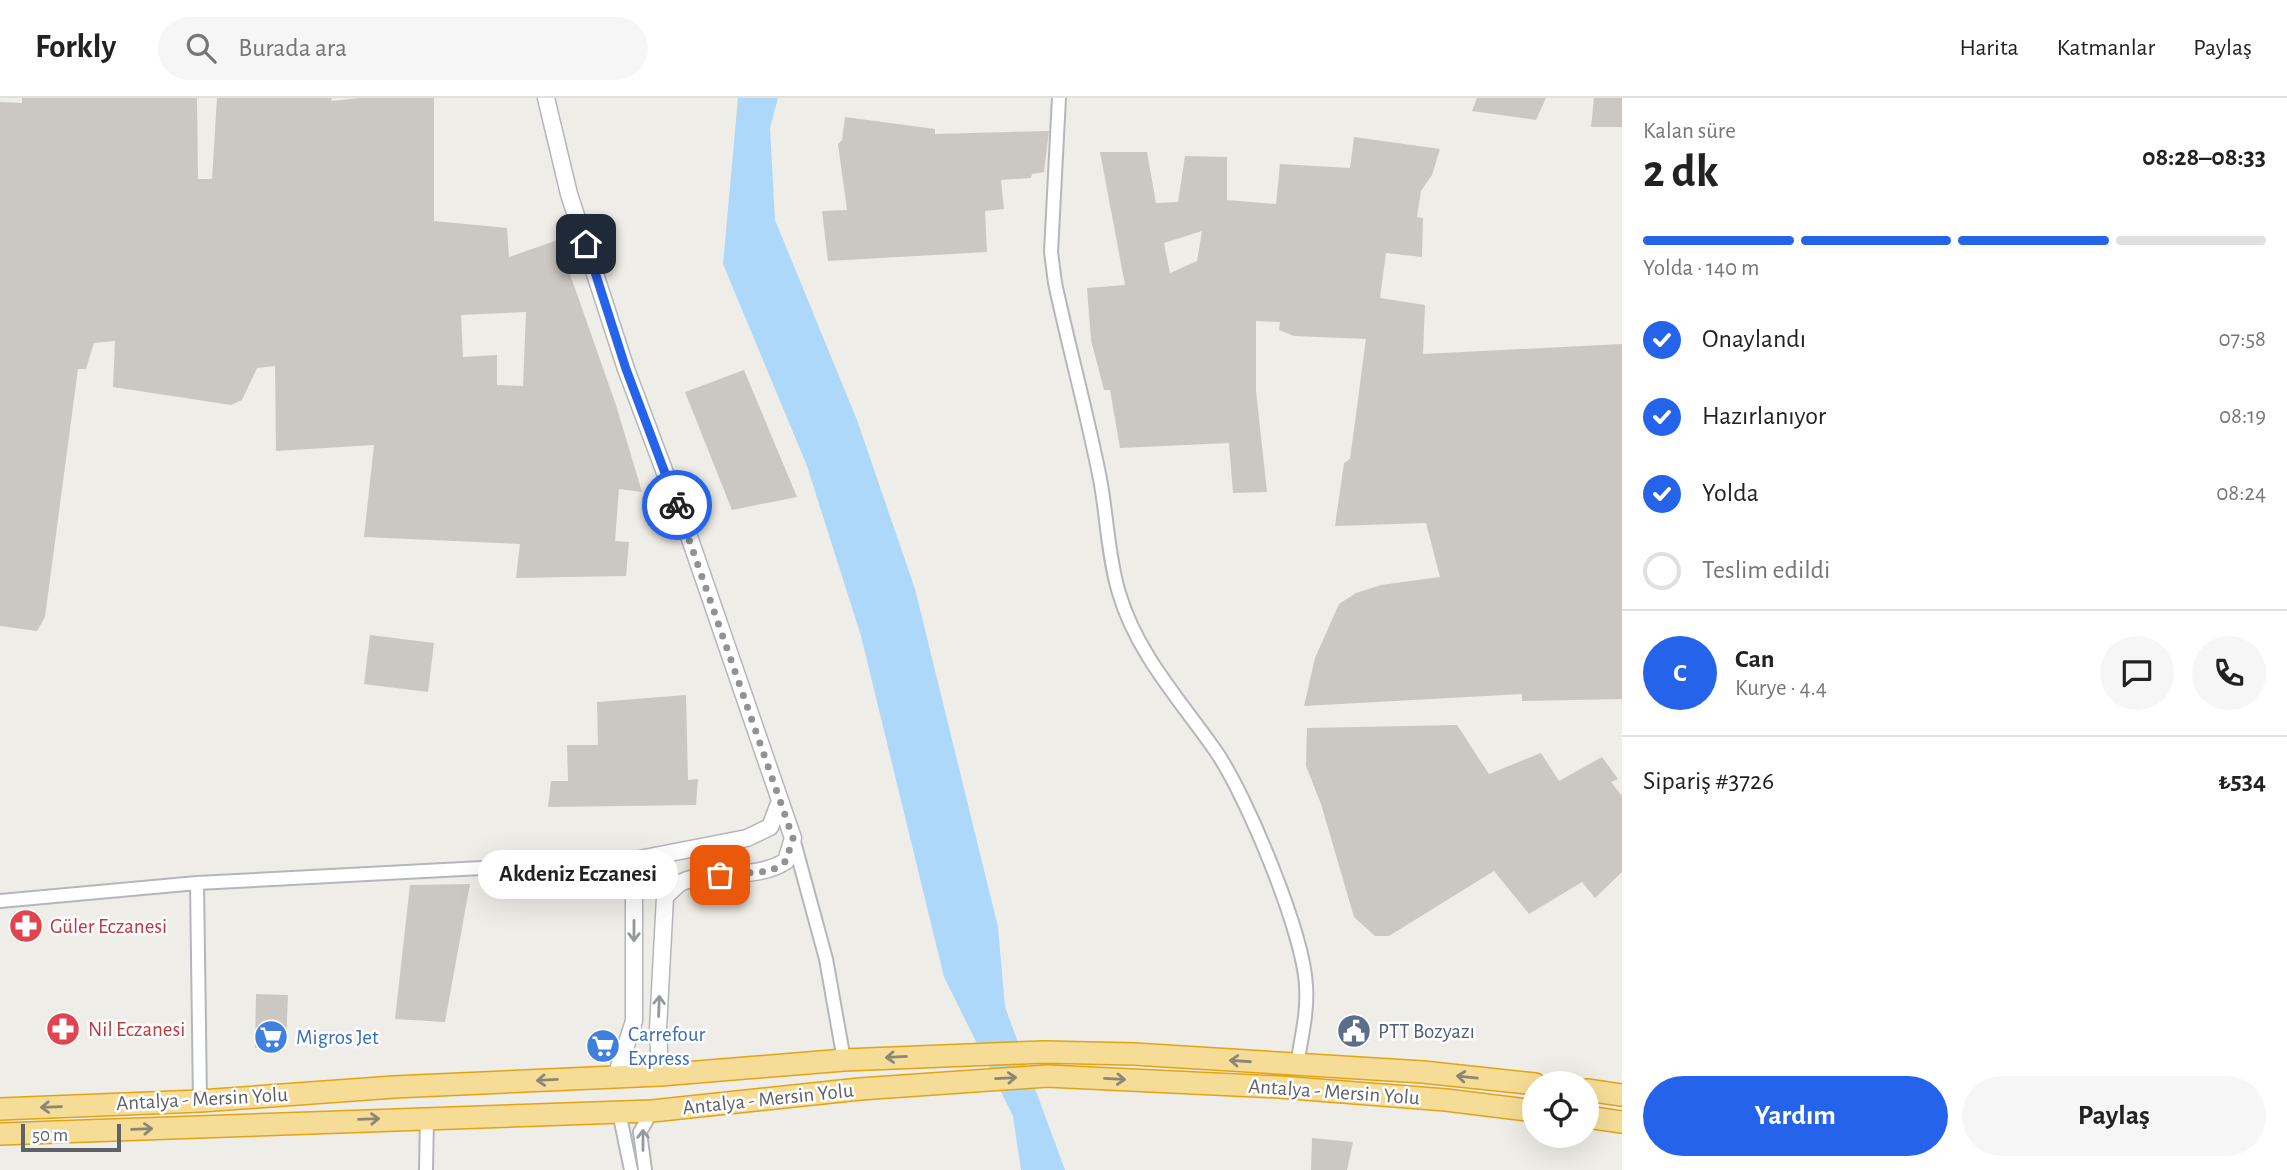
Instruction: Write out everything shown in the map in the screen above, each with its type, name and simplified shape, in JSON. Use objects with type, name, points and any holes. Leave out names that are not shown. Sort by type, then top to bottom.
[{"type":"highway","name":"Antalya - Mersin Yolu","points":[[0,1109],[200,1101],[660,1075],[844,1060],[1044,1052],[1134,1054],[1423,1072],[1522,1083]]},
{"type":"highway","points":[[652,1111],[660,1100],[660,1075]]},
{"type":"highway","points":[[615,1076],[608,1095],[619,1112]]},
{"type":"highway","name":"Antalya - Mersin Yolu","points":[[0,1135],[427,1117],[652,1111],[966,1081],[1047,1076],[1293,1088],[1446,1100],[1522,1109]]},
{"type":"highway","points":[[1599,1092],[1622,1095]]},
{"type":"highway","points":[[1599,1119],[1622,1122]]},
{"type":"street","points":[[546,98],[569,194],[626,369],[691,542],[793,838],[826,959],[844,1060]]},
{"type":"street","points":[[1059,98],[1051,251],[1055,283],[1100,478],[1119,593],[1138,637],[1170,691],[1216,751],[1242,795],[1284,905],[1307,984],[1297,1065]]},
{"type":"street","points":[[0,901],[197,883],[634,860],[747,838],[770,827],[780,801]]},
{"type":"street","points":[[660,1075],[658,1029],[664,897],[681,882],[771,871],[786,861],[793,838]]},
{"type":"street","points":[[615,1076],[634,1021],[634,860]]},
{"type":"street","points":[[197,883],[200,1101]]},
{"type":"street","points":[[645,1170],[640,1132],[652,1111]]},
{"type":"street","points":[[619,1112],[631,1170]]},
{"type":"street","points":[[426,1170],[427,1117]]},
{"type":"water","points":[[738,98],[778,98],[770,128],[775,220],[857,420],[915,589],[998,927],[1005,1007],[1065,1170],[1021,1170],[1013,1116],[944,977],[861,636],[807,466],[723,264]]},
{"type":"building","points":[[22,98],[197,98],[198,179],[212,179],[217,98],[332,98],[331,101],[360,98],[434,98],[434,221],[507,228],[509,257],[558,240],[616,405],[642,492],[619,489],[615,541],[629,542],[626,576],[516,578],[520,544],[364,537],[374,445],[276,451],[275,366],[257,368],[242,400],[231,405],[113,387],[115,341],[94,343],[86,369],[78,369],[45,617],[37,631],[0,626],[0,102],[22,103]],"holes":[[[526,312],[523,386],[497,385],[497,355],[463,357],[461,315]]]},
{"type":"building","points":[[1477,98],[1546,98],[1536,120],[1472,111]]},
{"type":"building","points":[[1594,98],[1622,98],[1622,127],[1591,127]]},
{"type":"building","points":[[845,117],[935,129],[935,134],[1049,131],[1044,172],[1032,174],[1031,178],[1001,180],[1004,209],[985,211],[987,252],[828,261],[822,211],[847,210],[838,144],[842,140]]},
{"type":"building","points":[[1354,137],[1440,149],[1432,175],[1421,191],[1417,217],[1423,218],[1422,257],[1386,253],[1380,298],[1425,305],[1423,354],[1622,344],[1622,699],[1522,701],[1522,694],[1304,706],[1315,658],[1339,604],[1356,593],[1381,585],[1440,577],[1426,523],[1335,526],[1344,463],[1350,459],[1366,339],[1294,336],[1279,330],[1280,322],[1256,321],[1256,391],[1267,492],[1233,493],[1229,443],[1120,448],[1110,390],[1104,390],[1091,340],[1087,288],[1125,285],[1100,152],[1147,152],[1156,203],[1178,202],[1185,156],[1227,157],[1227,200],[1276,204],[1280,164],[1350,168]],"holes":[[[1202,231],[1197,261],[1170,273],[1164,243]]]},
{"type":"building","points":[[744,370],[797,497],[732,510],[685,392]]},
{"type":"building","points":[[370,635],[434,643],[428,692],[364,684]]},
{"type":"building","points":[[686,695],[688,780],[698,779],[696,805],[548,807],[551,781],[568,781],[567,745],[598,745],[597,702]]},
{"type":"building","points":[[1457,725],[1489,774],[1541,753],[1559,781],[1602,757],[1618,779],[1611,782],[1622,796],[1622,872],[1595,898],[1582,882],[1529,914],[1494,871],[1389,936],[1375,936],[1354,917],[1321,804],[1306,766],[1307,728]]},
{"type":"building","points":[[470,884],[445,1022],[395,1019],[410,885]]},
{"type":"building","points":[[256,994],[288,995],[286,1046],[255,1048]]},
{"type":"building","points":[[1312,1138],[1353,1142],[1347,1170],[1311,1170]]},
{"type":"way so far","points":[[677,505],[793,838],[786,861],[771,871],[720,875]]},
{"type":"place","name":"Akdeniz Eczanesi","points":[[720,875]]},
{"type":"place","name":"Güler Eczanesi","points":[[26,926]]},
{"type":"place","name":"Nil Eczanesi","points":[[63,1029]]},
{"type":"place","name":"PTT Bozyazı","points":[[1354,1031]]},
{"type":"place","name":"Migros Jet","points":[[271,1037]]},
{"type":"place","name":"Carrefour Express","points":[[603,1046]]},
{"type":"route","points":[[586,244],[626,369],[677,505]]}]
